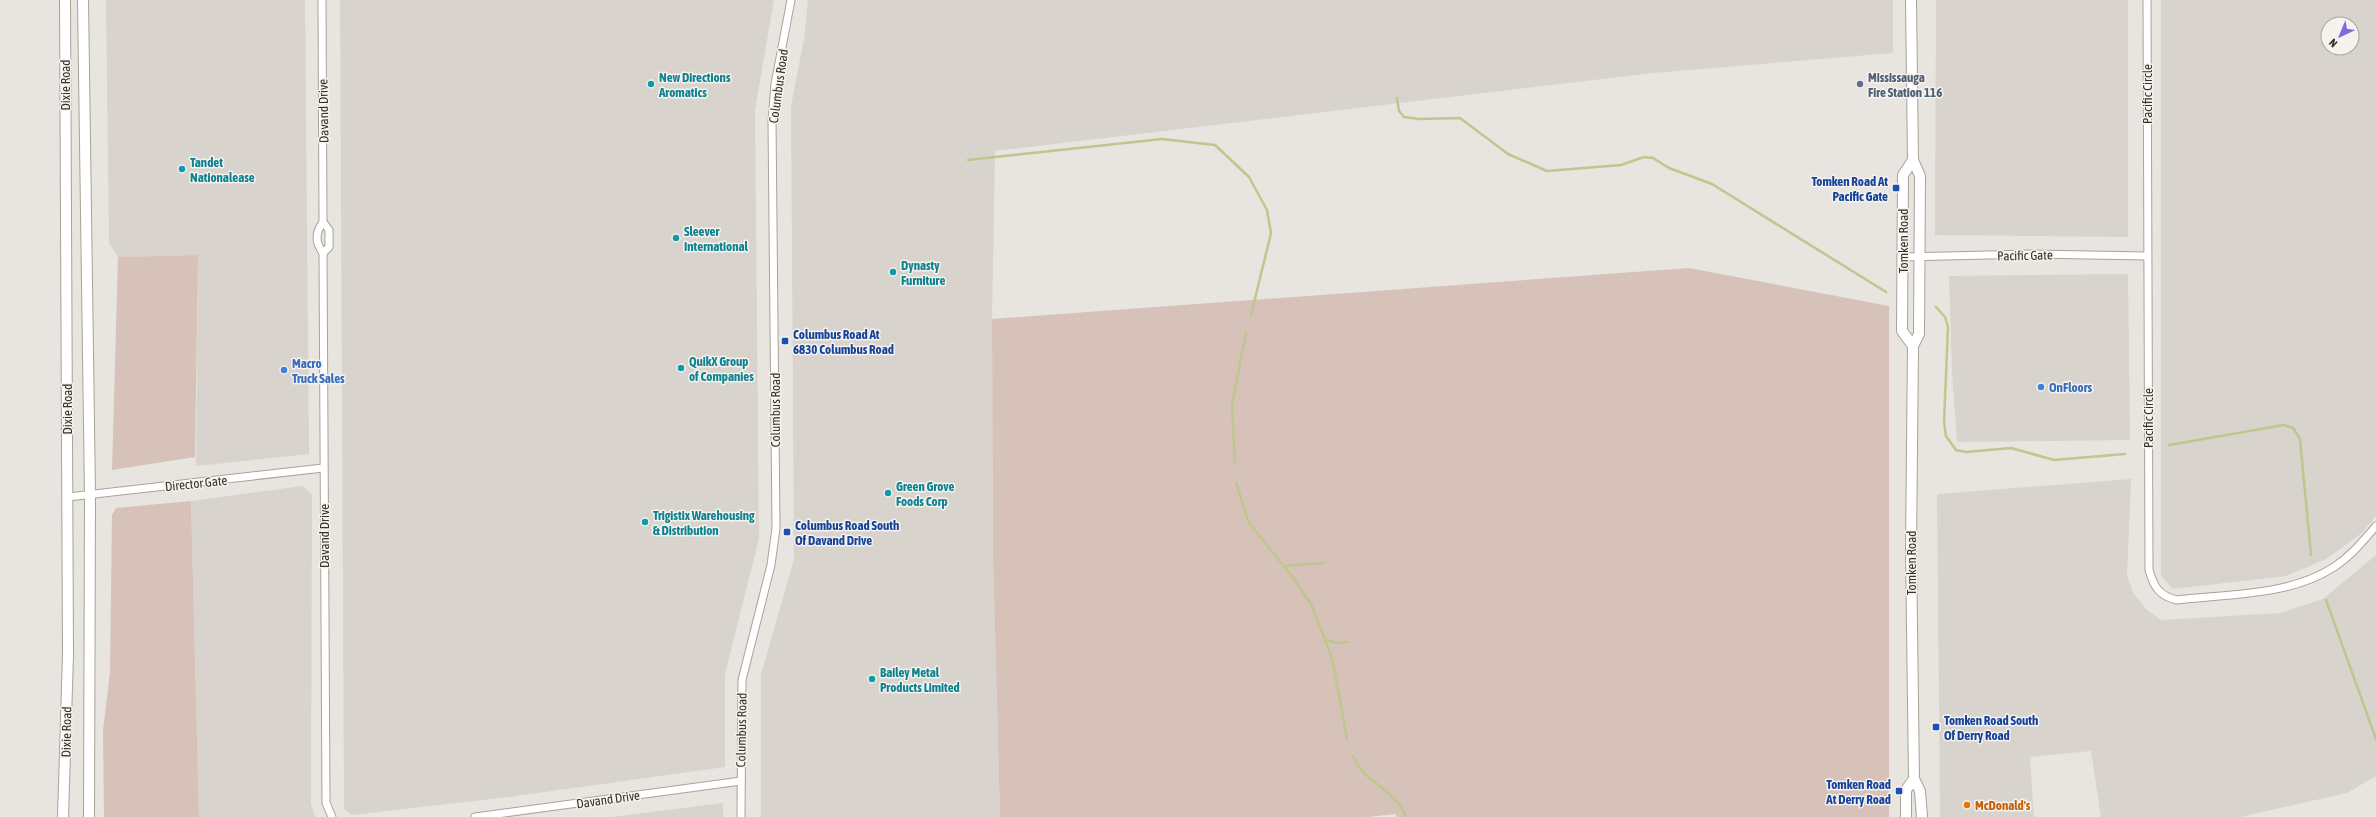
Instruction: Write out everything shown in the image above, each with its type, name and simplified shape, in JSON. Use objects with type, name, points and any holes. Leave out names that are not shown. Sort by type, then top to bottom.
[{"type":"main road","name":"Dixie Road","points":[[63,817],[68,655],[64,0]]},
{"type":"main road","name":"Dixie Road","points":[[83,0],[90,495],[88,817]]},
{"type":"main road","name":"Tomken Road","points":[[1912,0],[1913,160],[1920,176],[1919,334],[1913,346],[1911,550],[1914,779],[1920,792],[1922,817]]},
{"type":"main road","name":"Tomken Road","points":[[1913,160],[1903,175],[1902,257],[1902,331],[1913,346]]},
{"type":"main road","name":"Tomken Road","points":[[1906,817],[1906,790],[1914,779]]},
{"type":"street","name":"Davand Drive","points":[[322,0],[323,222],[329,230],[329,247],[323,253]]},
{"type":"street","name":"Columbus Road","points":[[741,817],[742,680],[775,547],[776,377],[772,121],[775,84],[791,0]]},
{"type":"street","name":"Pacific Circle","points":[[2147,0],[2149,570],[2154,586],[2164,597],[2177,600],[2283,587],[2311,578],[2334,567],[2356,549],[2376,526]]},
{"type":"street","name":"Davand Drive","points":[[323,222],[317,230],[317,245],[323,253],[326,803],[332,817]]},
{"type":"street","name":"Pacific Gate","points":[[1902,257],[2032,254],[2147,256]]},
{"type":"street","name":"Director Gate","points":[[68,497],[323,468]]},
{"type":"street","name":"Davand Drive","points":[[475,817],[741,781]]},
{"type":"shaded area","points":[[106,0],[305,0],[309,454],[196,466],[198,255],[118,257],[109,243]]},
{"type":"shaded area","points":[[340,0],[774,0],[755,110],[759,539],[725,674],[725,767],[509,797],[352,815],[344,809]]},
{"type":"shaded area","points":[[808,0],[1893,0],[1893,53],[1653,73],[995,151],[992,319],[993,555],[1000,817],[761,817],[761,675],[794,559],[791,106],[804,39]]},
{"type":"shaded area","points":[[1936,0],[2128,0],[2128,237],[1935,235]]},
{"type":"shaded area","points":[[2161,0],[2376,0],[2376,516],[2362,533],[2326,559],[2286,576],[2172,589],[2161,575]]},
{"type":"shaded area","points":[[198,255],[195,457],[112,470],[118,257]]},
{"type":"shaded area","points":[[1689,268],[1889,306],[1889,817],[1397,817],[1396,814],[1367,817],[1000,817],[993,555],[992,319]]},
{"type":"shaded area","points":[[2128,274],[2130,440],[1957,442],[1952,371],[1949,276]]},
{"type":"shaded area","points":[[2131,479],[2127,576],[2134,594],[2146,609],[2161,620],[2280,613],[2323,599],[2376,555],[2376,776],[2347,793],[2240,817],[2101,817],[2091,751],[2030,757],[2034,817],[1940,817],[1937,494]]},
{"type":"shaded area","points":[[302,486],[312,494],[311,804],[315,817],[199,817],[191,501]]},
{"type":"shaded area","points":[[191,501],[199,817],[104,817],[103,731],[110,672],[112,515],[116,508]]},
{"type":"shaded area","points":[[723,803],[723,817],[612,817]]},
{"type":"waterway","points":[[1397,98],[1399,111],[1404,117],[1419,119],[1460,118],[1508,154],[1547,171],[1621,165],[1644,157],[1653,158],[1669,168],[1712,184],[1886,292]]},
{"type":"waterway","points":[[968,160],[1162,139],[1215,145],[1249,177],[1267,210],[1271,233],[1251,315]]},
{"type":"waterway","points":[[1936,307],[1945,317],[1948,327],[1944,422],[1946,436],[1956,450],[1966,452],[2011,448],[2054,460],[2125,454]]},
{"type":"waterway","points":[[1235,464],[1232,405],[1246,332]]},
{"type":"waterway","points":[[2169,445],[2284,425],[2293,428],[2300,439],[2311,555]]},
{"type":"waterway","points":[[1236,483],[1249,523],[1291,575],[1311,604],[1332,658],[1347,739]]},
{"type":"waterway","points":[[1284,566],[1324,563]]},
{"type":"waterway","points":[[2326,600],[2376,739]]},
{"type":"waterway","points":[[1325,639],[1336,643],[1348,642]]},
{"type":"waterway","points":[[1353,756],[1363,772],[1393,797],[1406,817]]},
{"type":"place","name":"New Directions Aromatics","points":[[651,84]]},
{"type":"place","name":"Mississauga Fire Station 116","points":[[1860,84]]},
{"type":"place","name":"Tandet Nationalease","points":[[182,169]]},
{"type":"place","name":"Tomken Road At Pacific Gate","points":[[1896,188]]},
{"type":"place","name":"Sleever International","points":[[676,238]]},
{"type":"place","name":"Dynasty Furniture","points":[[893,272]]},
{"type":"place","name":"Columbus Road At 6830 Columbus Road","points":[[785,341]]},
{"type":"place","name":"QuikX Group of Companies","points":[[681,368]]},
{"type":"place","name":"Macro Truck Sales","points":[[284,370]]},
{"type":"place","name":"OnFloors","points":[[2041,387]]},
{"type":"place","name":"Green Grove Foods Corp","points":[[888,493]]},
{"type":"place","name":"Trigistix Warehousing & Distribution","points":[[645,522]]},
{"type":"place","name":"Columbus Road South Of Davand Drive","points":[[787,532]]},
{"type":"place","name":"Bailey Metal Products Limited","points":[[872,679]]},
{"type":"place","name":"Tomken Road South Of Derry Road","points":[[1936,727]]},
{"type":"place","name":"Tomken Road At Derry Road","points":[[1899,791]]},
{"type":"place","name":"McDonald's","points":[[1967,805]]}]
